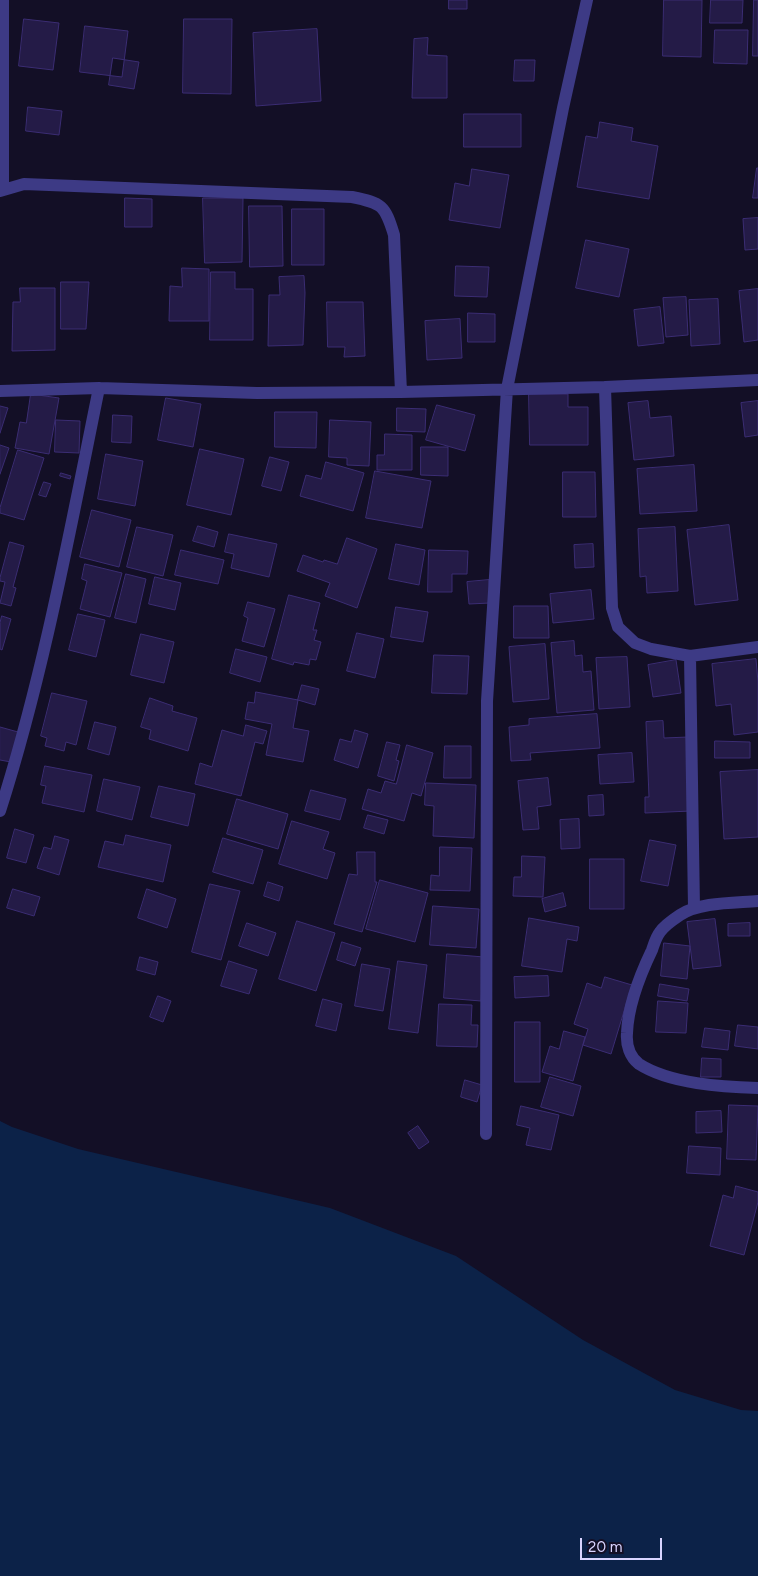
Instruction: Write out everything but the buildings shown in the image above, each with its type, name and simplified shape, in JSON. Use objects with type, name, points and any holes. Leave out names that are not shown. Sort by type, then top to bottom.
[{"type":"street","points":[[3,0],[1,190],[24,184],[316,195],[352,197],[378,205],[388,213],[394,235],[401,392]]},
{"type":"street","points":[[486,1134],[487,700],[507,390],[563,108],[588,0]]},
{"type":"street","points":[[0,391],[99,388],[257,393],[401,392],[605,387],[758,380]]},
{"type":"street","points":[[605,387],[612,608],[618,627],[635,643],[651,650],[690,656],[758,647]]},
{"type":"street","points":[[0,811],[19,752],[58,590],[99,388]]},
{"type":"street","points":[[690,656],[694,908]]},
{"type":"street","points":[[758,901],[694,908],[680,915],[660,932],[643,970],[631,1008],[627,1034],[630,1054],[639,1064],[688,1081],[716,1086],[758,1088]]},
{"type":"water","points":[[0,1121],[12,1127],[78,1149],[330,1208],[456,1256],[583,1340],[675,1390],[741,1410],[758,1411],[758,1576],[0,1576]]}]
